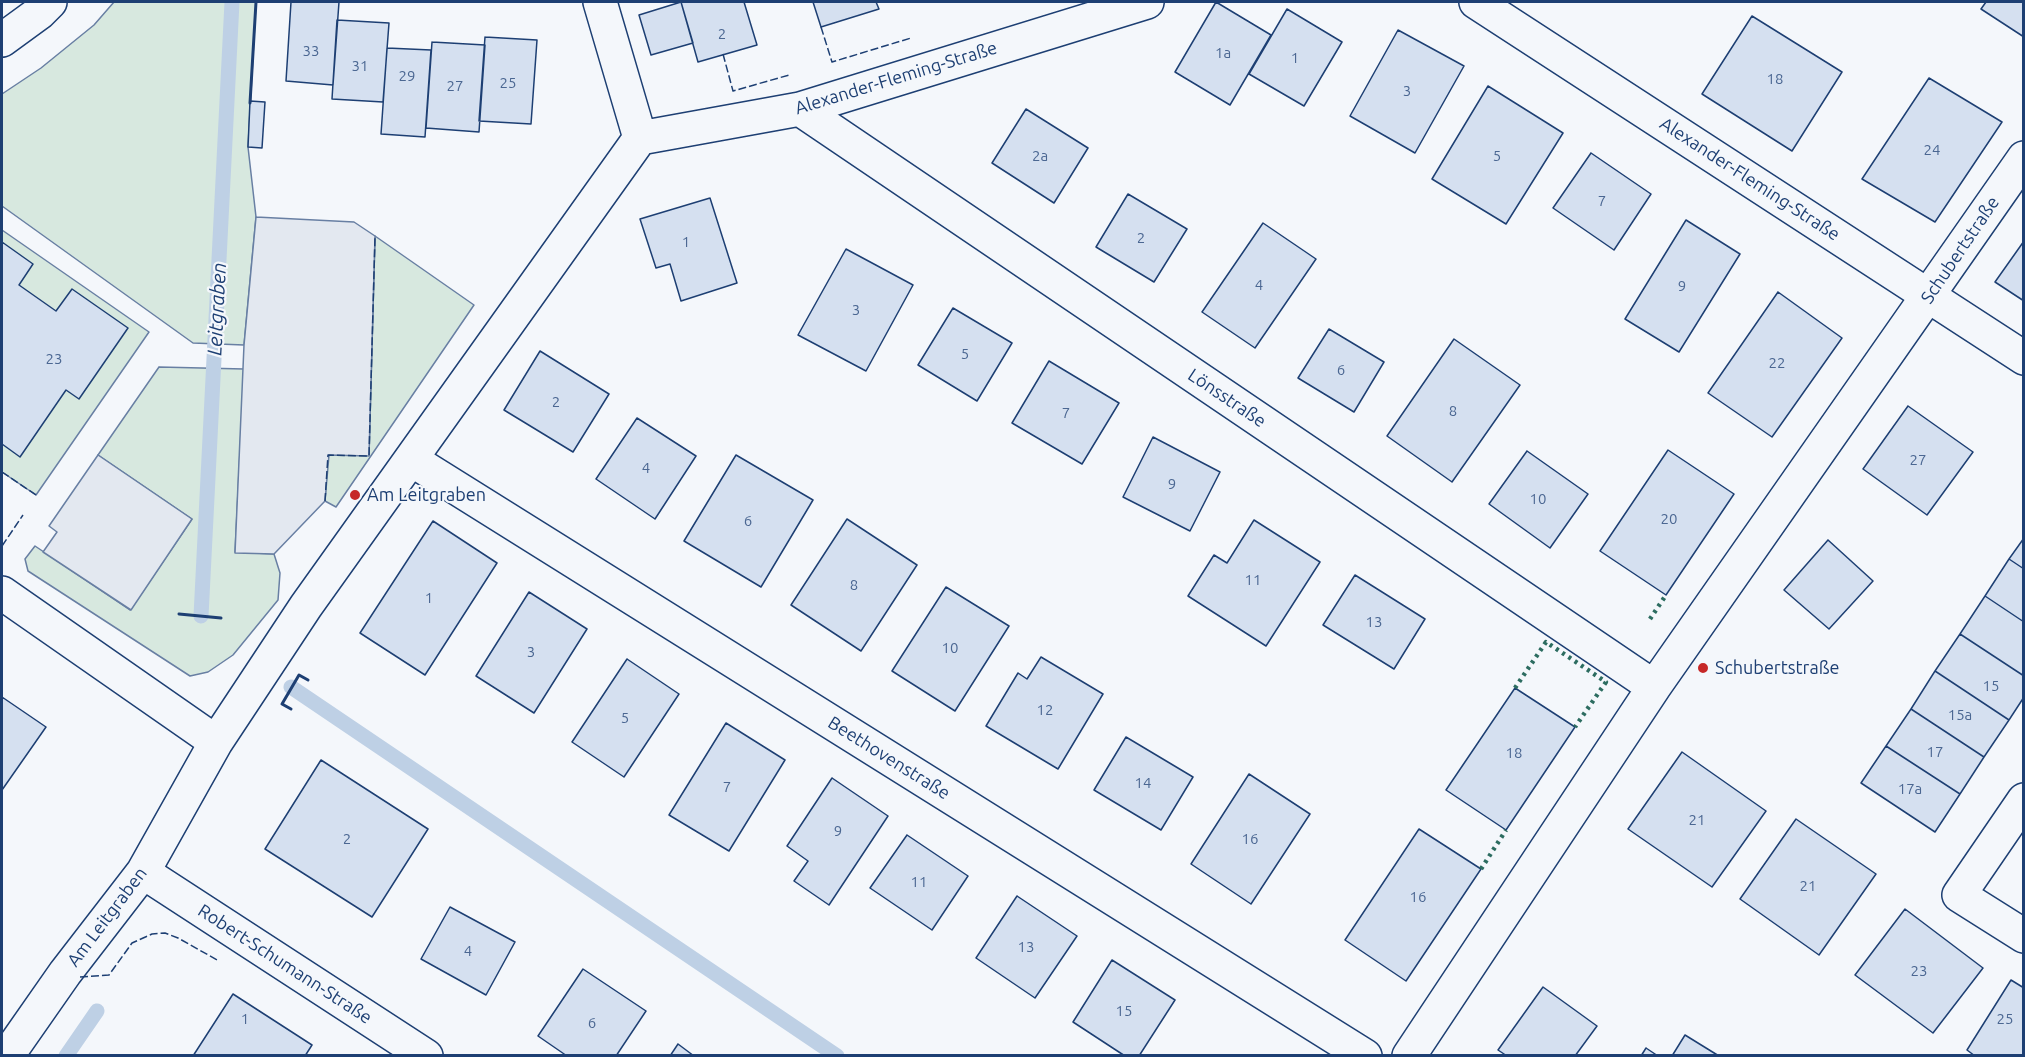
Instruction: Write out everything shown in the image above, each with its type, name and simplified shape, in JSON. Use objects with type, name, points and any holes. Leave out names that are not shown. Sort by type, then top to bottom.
[{"type":"street","points":[[2,40],[50,2]]},
{"type":"street","points":[[600,2],[640,138]]},
{"type":"street","name":"Alexander-Fleming-Straße","points":[[640,138],[800,109],[1147,2]]},
{"type":"street","name":"Alexander-Fleming-Straße","points":[[1476,2],[2024,358]]},
{"type":"street","name":"Lönsstraße","points":[[800,109],[1654,687]]},
{"type":"street","name":"Am Leitgraben","points":[[7,1056],[65,973],[144,872],[216,742],[306,606],[640,138]]},
{"type":"street","name":"Schubertstraße","points":[[1409,1056],[1654,687],[2024,158]]},
{"type":"street","name":"Beethovenstraße","points":[[412,460],[1365,1056]]},
{"type":"street","points":[[2,592],[216,742]]},
{"type":"street","points":[[2024,800],[1959,896],[2024,936]]},
{"type":"street","name":"Robert-Schumann-Straße","points":[[144,872],[426,1056]]},
{"type":"shaded area","points":[[114,2],[256,2],[248,147],[256,217],[244,345],[193,343],[2,206],[2,94],[41,68],[94,25]]},
{"type":"shaded area","points":[[256,217],[354,222],[375,236],[369,456],[329,455],[325,501],[274,554],[235,553],[244,345]]},
{"type":"shaded area","points":[[2,230],[149,332],[36,495],[2,472]]},
{"type":"shaded area","points":[[375,236],[474,305],[336,507],[325,501],[328,455],[369,455]]},
{"type":"shaded area","points":[[159,367],[244,369],[235,552],[274,554],[280,573],[278,600],[233,655],[208,672],[190,676],[28,571],[25,559],[35,546],[130,610],[192,519],[98,455]]},
{"type":"shaded area","points":[[98,455],[192,519],[131,610],[43,552],[57,532],[49,526]]},
{"type":"building","points":[[291,2],[339,2],[333,85],[286,81]]},
{"type":"building","points":[[681,2],[744,2],[757,45],[698,62]]},
{"type":"building","points":[[681,2],[693,43],[651,55],[639,15]]},
{"type":"building","points":[[813,2],[876,2],[879,9],[821,27]]},
{"type":"building","points":[[1216,2],[1271,35],[1230,105],[1175,72]]},
{"type":"building","points":[[1986,2],[2024,2],[2024,37],[1981,9]]},
{"type":"building","points":[[1287,9],[1342,42],[1304,106],[1249,74]]},
{"type":"building","points":[[1752,16],[1842,72],[1792,151],[1702,94]]},
{"type":"building","points":[[337,20],[389,23],[383,102],[332,99]]},
{"type":"building","points":[[1398,30],[1464,66],[1415,153],[1350,116]]},
{"type":"building","points":[[485,37],[537,40],[531,124],[479,121]]},
{"type":"building","points":[[432,42],[485,45],[479,132],[426,128]]},
{"type":"building","points":[[387,48],[431,50],[425,137],[381,134]]},
{"type":"building","points":[[1929,78],[2002,122],[1935,222],[1862,179]]},
{"type":"building","points":[[1488,86],[1563,133],[1506,224],[1432,179]]},
{"type":"building","points":[[250,101],[265,102],[262,148],[248,147]]},
{"type":"building","points":[[1026,109],[1088,148],[1054,203],[992,163]]},
{"type":"building","points":[[1591,153],[1651,194],[1614,250],[1553,208]]},
{"type":"building","points":[[1128,194],[1187,229],[1154,282],[1096,247]]},
{"type":"building","points":[[710,198],[737,283],[681,301],[670,264],[656,268],[640,219]]},
{"type":"building","points":[[1686,220],[1740,254],[1679,352],[1625,319]]},
{"type":"building","points":[[1263,223],[1316,259],[1255,348],[1202,312]]},
{"type":"building","points":[[2024,241],[2024,301],[1995,282]]},
{"type":"building","points":[[2,242],[33,264],[19,285],[56,311],[72,289],[128,328],[79,399],[66,390],[20,457],[2,444]]},
{"type":"building","points":[[846,249],[913,285],[866,371],[798,335]]},
{"type":"building","points":[[1778,292],[1842,338],[1772,437],[1708,393]]},
{"type":"building","points":[[953,308],[1012,343],[977,401],[918,365]]},
{"type":"building","points":[[1329,329],[1384,362],[1354,412],[1298,378]]},
{"type":"building","points":[[1454,339],[1520,385],[1452,482],[1387,436]]},
{"type":"building","points":[[540,351],[609,394],[573,452],[504,410]]},
{"type":"building","points":[[1049,361],[1119,403],[1082,464],[1012,423]]},
{"type":"building","points":[[1908,406],[1973,452],[1927,515],[1863,469]]},
{"type":"building","points":[[637,418],[696,456],[655,519],[596,479]]},
{"type":"building","points":[[1153,437],[1220,472],[1190,531],[1123,497]]},
{"type":"building","points":[[1668,450],[1734,494],[1666,595],[1600,551]]},
{"type":"building","points":[[1527,451],[1588,494],[1550,548],[1489,504]]},
{"type":"building","points":[[736,455],[813,500],[761,587],[684,541]]},
{"type":"building","points":[[847,519],[917,565],[861,651],[791,605]]},
{"type":"building","points":[[1254,520],[1320,562],[1266,646],[1188,596],[1214,555],[1227,563]]},
{"type":"building","points":[[433,521],[497,563],[425,675],[360,633]]},
{"type":"building","points":[[2024,538],[2024,569],[2009,559]]},
{"type":"building","points":[[1828,540],[1873,581],[1829,629],[1784,590]]},
{"type":"building","points":[[2009,559],[2024,569],[2024,622],[1985,596]]},
{"type":"building","points":[[1355,575],[1425,619],[1394,669],[1323,625]]},
{"type":"building","points":[[946,587],[1009,626],[955,711],[892,671]]},
{"type":"building","points":[[529,592],[587,629],[534,713],[476,676]]},
{"type":"building","points":[[1985,596],[2024,622],[2024,676],[1960,634]]},
{"type":"building","points":[[1960,634],[2024,676],[2024,697],[2009,720],[1935,671]]},
{"type":"building","points":[[1041,657],[1103,694],[1058,769],[986,726],[1018,673],[1027,679]]},
{"type":"building","points":[[627,659],[679,694],[624,777],[572,742]]},
{"type":"building","points":[[1935,671],[2009,720],[1984,757],[1911,709]]},
{"type":"building","points":[[1515,688],[1575,727],[1506,830],[1446,790]]},
{"type":"building","points":[[2,697],[46,727],[2,790]]},
{"type":"building","points":[[1911,709],[1984,757],[1960,794],[1886,746]]},
{"type":"building","points":[[726,723],[785,760],[729,851],[669,815]]},
{"type":"building","points":[[1126,737],[1193,777],[1161,830],[1094,790]]},
{"type":"building","points":[[1886,746],[1960,794],[1935,832],[1861,783]]},
{"type":"building","points":[[1682,752],[1766,811],[1712,887],[1628,829]]},
{"type":"building","points":[[321,760],[428,829],[372,917],[265,849]]},
{"type":"building","points":[[1249,774],[1310,814],[1251,904],[1191,864]]},
{"type":"building","points":[[832,778],[888,816],[829,905],[794,881],[808,861],[787,846]]},
{"type":"building","points":[[1796,819],[1876,874],[1819,955],[1740,899]]},
{"type":"building","points":[[1419,829],[1481,869],[1406,981],[1345,940]]},
{"type":"building","points":[[907,835],[968,876],[932,930],[870,888]]},
{"type":"building","points":[[1017,896],[1077,936],[1035,998],[976,958]]},
{"type":"building","points":[[450,907],[515,942],[486,995],[421,959]]},
{"type":"building","points":[[1905,909],[1983,968],[1933,1033],[1855,975]]},
{"type":"building","points":[[1112,960],[1175,1000],[1139,1056],[1125,1056],[1073,1022]]},
{"type":"building","points":[[583,969],[646,1011],[616,1056],[567,1056],[538,1036]]},
{"type":"building","points":[[2011,980],[2024,988],[2024,1056],[1975,1056],[1967,1050]]},
{"type":"building","points":[[1543,987],[1597,1026],[1575,1056],[1507,1056],[1498,1050]]},
{"type":"building","points":[[233,994],[312,1045],[305,1056],[193,1056]]},
{"type":"building","points":[[1685,1035],[1719,1056],[1672,1056]]},
{"type":"building","points":[[678,1044],[694,1056],[670,1056]]},
{"type":"building","points":[[1646,1048],[1658,1056],[1641,1056]]},
{"type":"waterway","name":"Leitgraben","points":[[201,616],[232,2]]},
{"type":"waterway","points":[[291,687],[837,1056]]},
{"type":"waterway","name":"Leitgraben","points":[[66,1056],[97,1011]]},
{"type":"hedge","points":[[1650,619],[1666,595]]},
{"type":"hedge","points":[[1515,688],[1546,642],[1606,682],[1575,727]]},
{"type":"hedge","points":[[1481,869],[1506,830]]},
{"type":"fence","points":[[821,27],[832,62],[911,38]]},
{"type":"fence","points":[[723,54],[733,91],[789,75]]},
{"type":"fence","points":[[325,501],[328,455],[369,456],[375,236]]},
{"type":"fence","points":[[2,472],[36,495]]},
{"type":"fence","points":[[2,546],[23,515]]},
{"type":"fence","points":[[80,977],[109,975],[132,943],[152,934],[165,933],[178,938],[219,961]]},
{"type":"wall","points":[[250,103],[256,2]]},
{"type":"wall","points":[[179,614],[221,618]]},
{"type":"wall","points":[[291,709],[282,704],[299,675],[308,680]]},
{"type":"place","name":"Am Leitgraben","points":[[355,495]]},
{"type":"place","name":"Schubertstraße","points":[[1703,668]]}]
